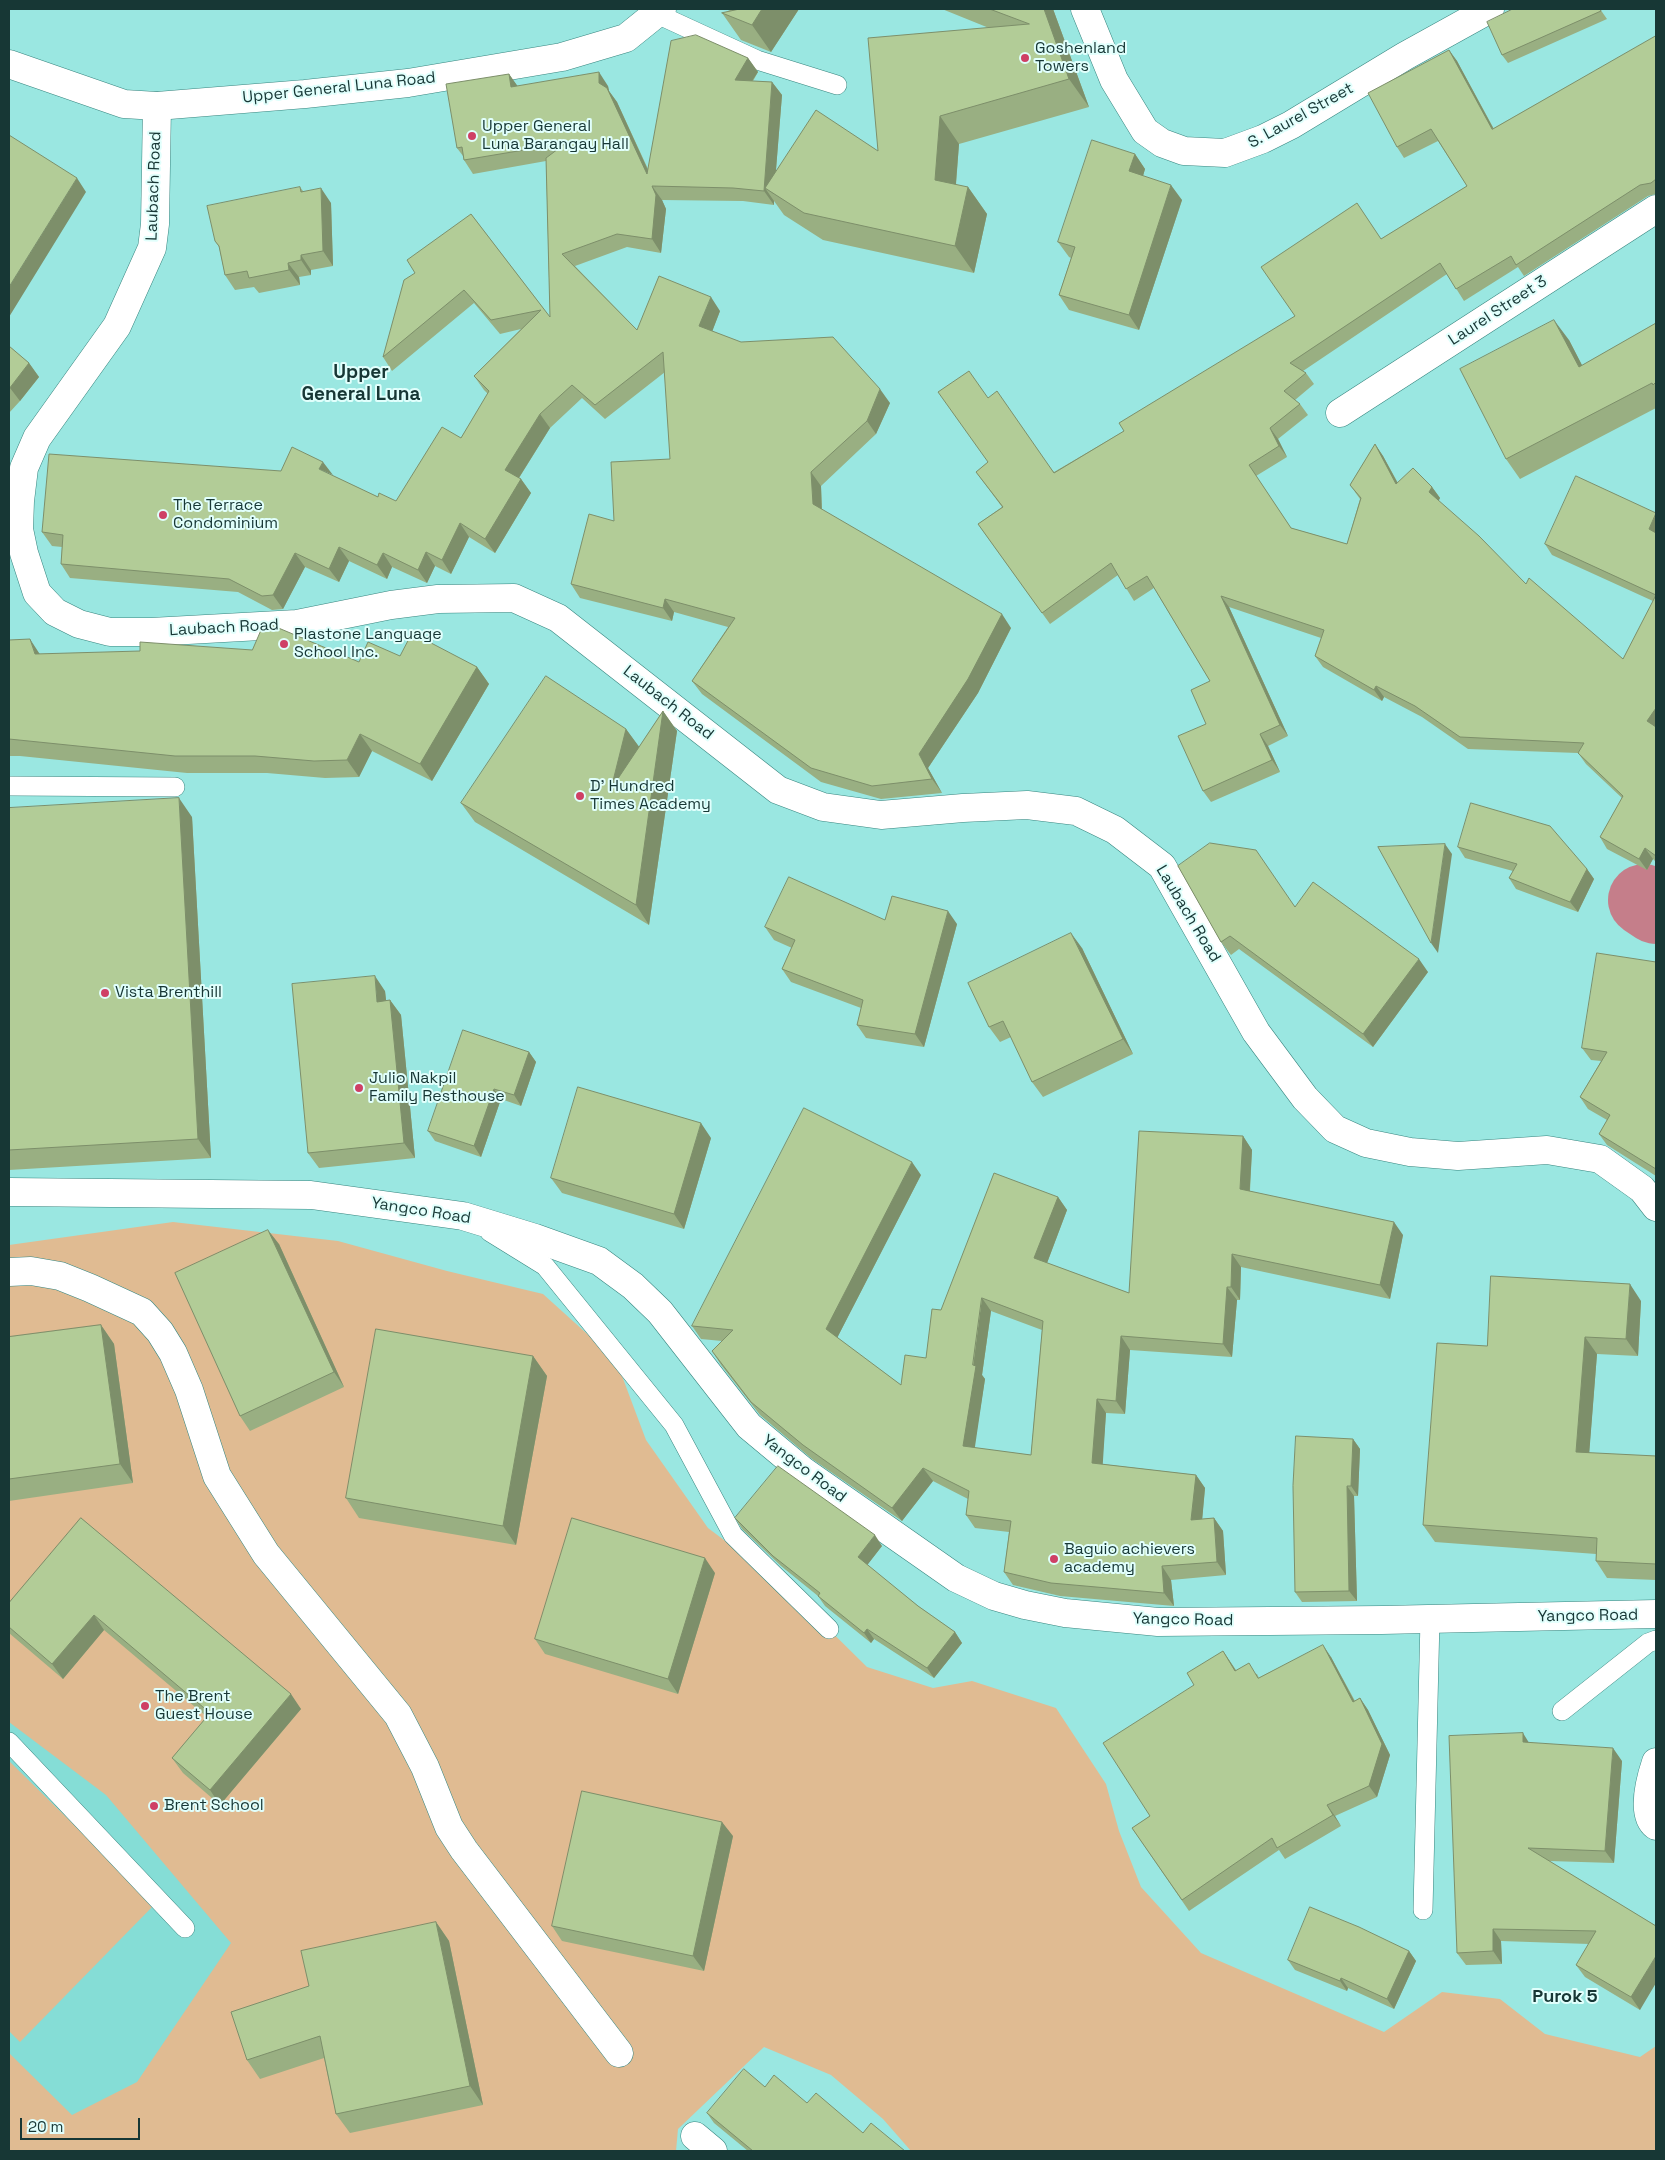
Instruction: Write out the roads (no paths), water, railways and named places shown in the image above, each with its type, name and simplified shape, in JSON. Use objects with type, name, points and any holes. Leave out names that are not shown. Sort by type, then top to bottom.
[{"type":"street","name":"S. Laurel Street","points":[[1085,9],[1114,80],[1144,131],[1162,143],[1184,151],[1225,153],[1264,140],[1405,56],[1490,9]]},
{"type":"street","name":"Upper General Luna Road","points":[[9,64],[124,104],[157,106],[305,94],[408,83],[562,57],[626,38],[659,11]]},
{"type":"street","name":"Laubach Road","points":[[157,106],[155,224],[152,248],[117,326],[37,438],[24,468],[19,529],[24,552],[36,594],[56,612],[79,624],[110,632],[151,632],[297,624],[391,605],[438,599],[514,598],[558,618],[778,790],[823,807],[881,815],[963,808],[1027,806],[1076,811],[1115,830],[1162,866],[1256,1032],[1305,1098],[1335,1129],[1366,1143],[1410,1152],[1458,1156],[1547,1150],[1600,1160],[1642,1189],[1656,1207]]},
{"type":"street","name":"Laurel Street 3","points":[[1340,413],[1656,209]]},
{"type":"street","name":"Yangco Road","points":[[9,1192],[311,1195],[464,1216],[535,1238],[599,1261],[633,1286],[660,1312],[749,1426],[803,1471],[862,1513],[917,1549],[956,1578],[994,1596],[1065,1613],[1158,1622],[1656,1614]]},
{"type":"street","points":[[9,1272],[31,1271],[60,1276],[142,1312],[160,1332],[173,1353],[189,1390],[217,1476],[266,1554],[398,1715],[425,1767],[449,1827],[458,1842],[619,2053]]},
{"type":"street","points":[[1656,1762],[1651,1777],[1647,1808],[1653,1824],[1656,1826]]},
{"type":"lane","points":[[659,11],[758,60],[837,86]]},
{"type":"lane","points":[[9,786],[176,787]]},
{"type":"lane","points":[[464,1216],[545,1266],[674,1425],[733,1535],[829,1629]]},
{"type":"lane","points":[[1422,1910],[1430,1619]]},
{"type":"lane","points":[[1562,1711],[1648,1643],[1656,1640]]},
{"type":"lane","points":[[9,1742],[184,1928]]},
{"type":"waterway","points":[[1644,900],[1656,908]]},
{"type":"place","name":"Goshenland Towers","points":[[1025,58]]},
{"type":"place","name":"Upper General Luna Barangay Hall","points":[[472,136]]},
{"type":"place","name":"The Terrace Condominium","points":[[163,515]]},
{"type":"place","name":"Plastone Language School Inc.","points":[[284,644]]},
{"type":"place","name":"D' Hundred Times Academy","points":[[580,796]]},
{"type":"place","name":"Vista Brenthill","points":[[105,993]]},
{"type":"place","name":"Julio Nakpil Family Resthouse","points":[[359,1088]]},
{"type":"place","name":"Baguio achievers academy","points":[[1054,1559]]},
{"type":"place","name":"The Brent Guest House","points":[[145,1706]]},
{"type":"place","name":"Brent School","points":[[154,1806]]},
{"type":"district","name":"Upper General Luna","points":[[361,384]]},
{"type":"district","name":"Purok 5","points":[[1565,1997]]}]
